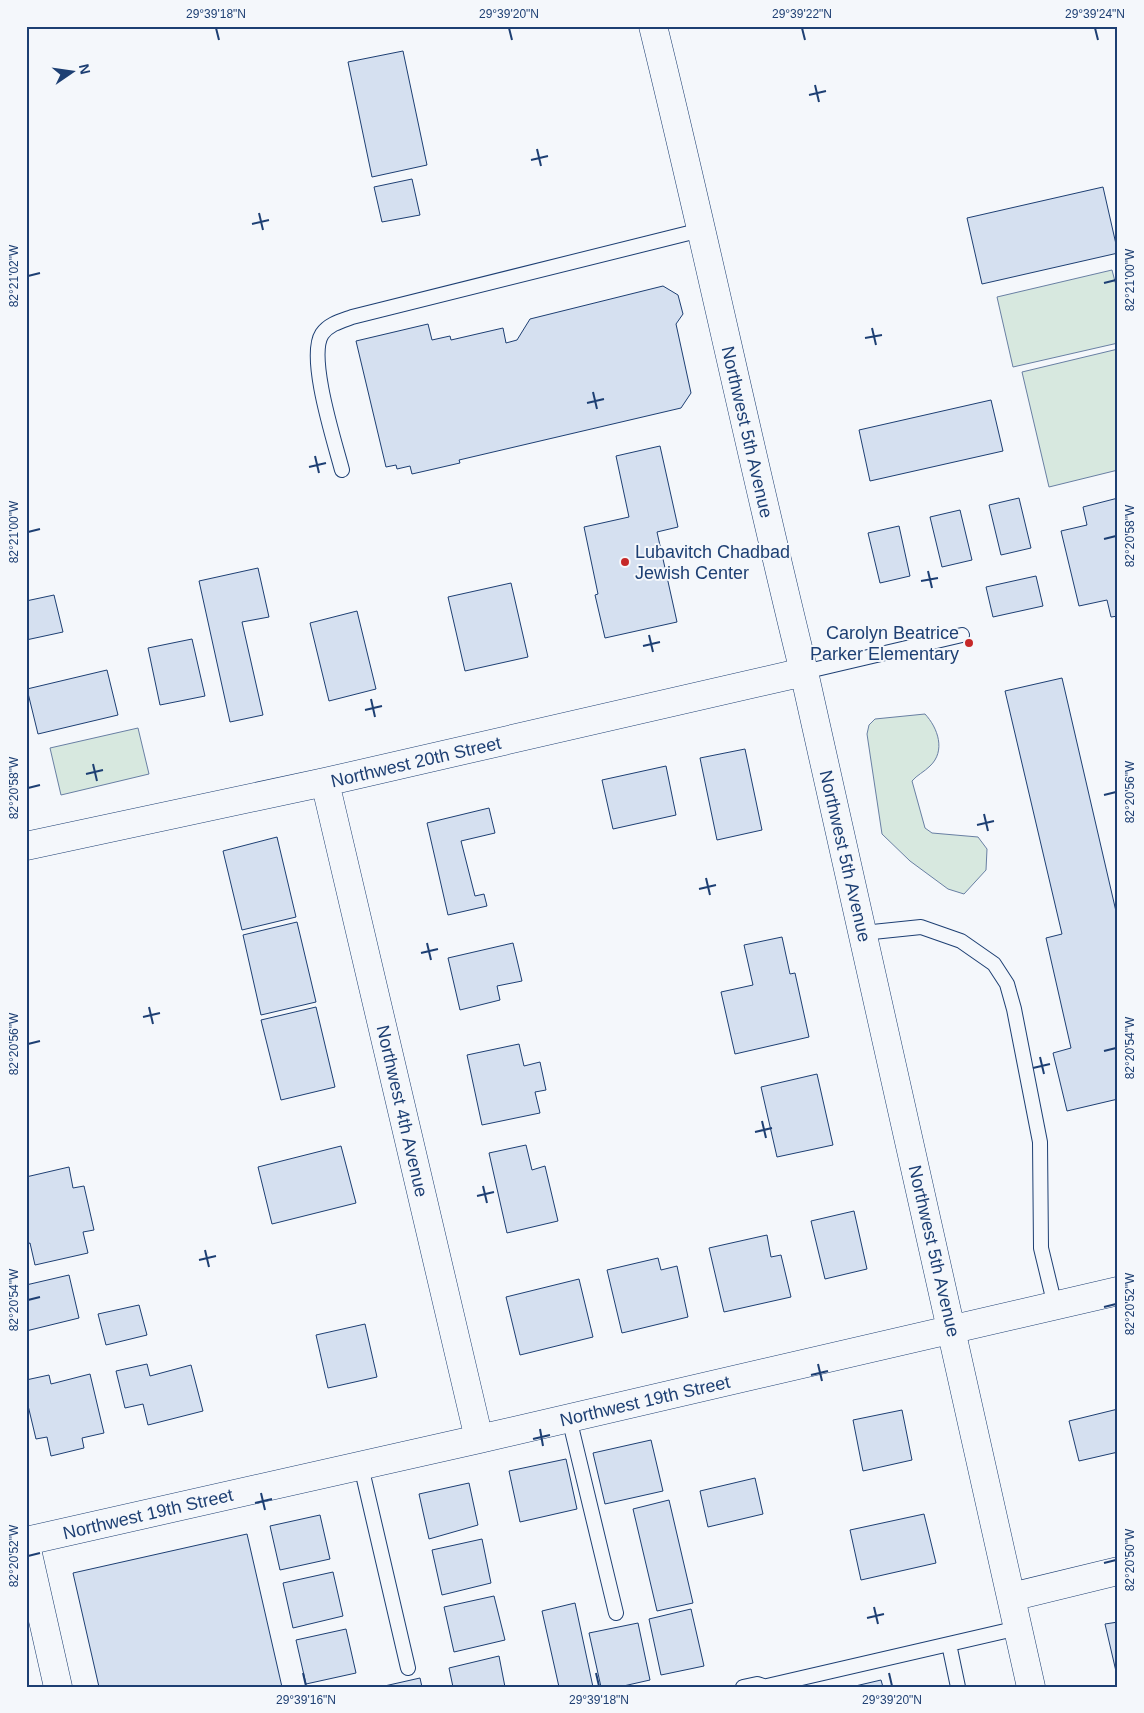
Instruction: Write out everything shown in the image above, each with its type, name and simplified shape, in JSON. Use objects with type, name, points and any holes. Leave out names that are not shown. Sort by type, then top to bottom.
[{"type":"street","name":"Northwest 5th Avenue","points":[[653,26],[804,672],[1032,1687]]},
{"type":"street","name":"Northwest 20th Street","points":[[26,846],[326,782],[804,672]]},
{"type":"street","name":"Northwest 4th Avenue","points":[[326,782],[479,1439]]},
{"type":"street","name":"Northwest 19th Street","points":[[26,1541],[479,1439],[1118,1291]]},
{"type":"street","points":[[26,1545],[58,1687]]},
{"type":"street","points":[[1011,1597],[1118,1571]]},
{"type":"lane","points":[[342,470],[319,376],[317,354],[322,335],[334,324],[362,314],[701,230]]},
{"type":"lane","points":[[804,672],[962,634]]},
{"type":"lane","points":[[863,934],[921,927],[961,941],[994,964],[1007,984],[1014,1009],[1040,1142],[1041,1248],[1054,1306]]},
{"type":"lane","points":[[569,1418],[616,1613]]},
{"type":"lane","points":[[361,1466],[408,1668]]},
{"type":"lane","points":[[743,1687],[757,1684],[767,1687],[1018,1628]]},
{"type":"lane","points":[[949,1644],[958,1687]]},
{"type":"shaded area","points":[[1112,270],[1118,293],[1118,343],[1013,367],[997,297]]},
{"type":"shaded area","points":[[1118,349],[1118,470],[1049,487],[1022,372]]},
{"type":"shaded area","points":[[925,714],[937,733],[939,747],[935,760],[912,781],[925,828],[932,833],[978,837],[987,849],[986,870],[964,894],[948,889],[910,861],[882,834],[867,734],[869,725],[875,719]]},
{"type":"shaded area","points":[[138,728],[149,774],[61,795],[50,748]]},
{"type":"building","points":[[403,51],[427,165],[372,177],[348,62]]},
{"type":"building","points":[[412,179],[420,215],[382,222],[374,187]]},
{"type":"building","points":[[1103,187],[1118,253],[982,284],[967,218]]},
{"type":"building","points":[[663,286],[678,295],[683,314],[676,324],[691,393],[681,408],[459,460],[460,463],[412,474],[410,466],[397,469],[396,465],[386,467],[356,341],[428,324],[432,340],[450,336],[451,340],[503,328],[506,343],[517,340],[530,319]]},
{"type":"building","points":[[991,400],[1003,451],[870,481],[859,430]]},
{"type":"building","points":[[660,446],[678,527],[657,532],[677,622],[605,638],[595,595],[598,594],[584,527],[629,517],[616,456]]},
{"type":"building","points":[[1019,498],[1031,548],[1001,555],[989,505]]},
{"type":"building","points":[[1118,498],[1118,616],[1111,617],[1107,600],[1079,606],[1061,531],[1087,525],[1083,507]]},
{"type":"building","points":[[960,510],[972,560],[942,567],[930,517]]},
{"type":"building","points":[[899,526],[910,576],[880,583],[868,533]]},
{"type":"building","points":[[258,568],[269,617],[242,622],[263,715],[230,722],[199,581]]},
{"type":"building","points":[[1036,576],[1043,606],[993,617],[986,587]]},
{"type":"building","points":[[511,583],[528,657],[465,671],[448,597]]},
{"type":"building","points":[[54,595],[63,632],[26,640],[26,601]]},
{"type":"building","points":[[357,611],[376,689],[329,701],[310,623]]},
{"type":"building","points":[[192,639],[205,696],[160,705],[148,648]]},
{"type":"building","points":[[107,670],[118,715],[38,734],[27,689]]},
{"type":"building","points":[[1062,678],[1118,920],[1118,1099],[1067,1111],[1053,1053],[1071,1048],[1046,938],[1062,934],[1005,691]]},
{"type":"building","points":[[745,749],[762,830],[717,840],[700,758]]},
{"type":"building","points":[[666,766],[676,815],[613,829],[602,780]]},
{"type":"building","points":[[489,808],[495,833],[461,841],[475,896],[484,894],[487,906],[448,915],[427,823]]},
{"type":"building","points":[[277,837],[296,917],[242,930],[223,851]]},
{"type":"building","points":[[297,922],[316,1002],[261,1015],[243,935]]},
{"type":"building","points":[[782,937],[790,974],[795,973],[809,1037],[735,1054],[721,992],[753,985],[744,945]]},
{"type":"building","points":[[513,943],[522,981],[497,986],[500,1000],[460,1010],[448,958]]},
{"type":"building","points":[[316,1007],[335,1087],[281,1100],[261,1020]]},
{"type":"building","points":[[519,1044],[524,1066],[540,1062],[546,1090],[535,1092],[540,1113],[482,1125],[467,1055]]},
{"type":"building","points":[[817,1074],[833,1145],[777,1157],[761,1087]]},
{"type":"building","points":[[526,1145],[532,1170],[545,1166],[558,1221],[507,1233],[489,1153]]},
{"type":"building","points":[[341,1146],[356,1203],[272,1224],[258,1167]]},
{"type":"building","points":[[69,1167],[73,1188],[84,1186],[94,1230],[83,1232],[88,1253],[35,1265],[30,1243],[26,1244],[26,1177]]},
{"type":"building","points":[[854,1211],[867,1269],[825,1279],[811,1221]]},
{"type":"building","points":[[767,1235],[771,1257],[781,1255],[791,1297],[724,1312],[709,1248]]},
{"type":"building","points":[[658,1258],[661,1270],[677,1266],[688,1317],[622,1333],[607,1270]]},
{"type":"building","points":[[69,1275],[79,1318],[26,1331],[26,1285]]},
{"type":"building","points":[[579,1279],[593,1337],[520,1355],[506,1297]]},
{"type":"building","points":[[139,1305],[147,1335],[106,1345],[98,1314]]},
{"type":"building","points":[[365,1324],[377,1377],[328,1388],[316,1335]]},
{"type":"building","points":[[147,1364],[150,1376],[191,1365],[203,1411],[148,1425],[143,1404],[125,1408],[116,1371]]},
{"type":"building","points":[[90,1374],[104,1433],[82,1438],[84,1448],[51,1456],[47,1437],[36,1439],[26,1397],[26,1380],[49,1375],[51,1384]]},
{"type":"building","points":[[1118,1409],[1118,1452],[1079,1461],[1069,1421]]},
{"type":"building","points":[[902,1410],[912,1460],[863,1471],[853,1420]]},
{"type":"building","points":[[651,1440],[663,1491],[605,1504],[593,1453]]},
{"type":"building","points":[[566,1459],[577,1509],[520,1522],[509,1471]]},
{"type":"building","points":[[755,1478],[763,1514],[708,1527],[700,1491]]},
{"type":"building","points":[[469,1483],[478,1525],[429,1539],[419,1494]]},
{"type":"building","points":[[669,1500],[693,1603],[657,1611],[633,1509]]},
{"type":"building","points":[[924,1514],[936,1563],[861,1580],[850,1530]]},
{"type":"building","points":[[320,1515],[330,1559],[280,1570],[270,1526]]},
{"type":"building","points":[[247,1534],[282,1687],[99,1687],[73,1573]]},
{"type":"building","points":[[482,1539],[491,1583],[442,1595],[432,1550]]},
{"type":"building","points":[[333,1572],[343,1616],[293,1628],[283,1583]]},
{"type":"building","points":[[494,1596],[505,1640],[454,1652],[444,1607]]},
{"type":"building","points":[[575,1603],[593,1687],[559,1687],[542,1611]]},
{"type":"building","points":[[691,1609],[704,1666],[661,1675],[649,1619]]},
{"type":"building","points":[[1118,1622],[1118,1680],[1105,1624]]},
{"type":"building","points":[[638,1623],[650,1680],[619,1687],[601,1687],[589,1633]]},
{"type":"building","points":[[346,1629],[356,1673],[306,1684],[296,1640]]},
{"type":"building","points":[[499,1656],[505,1687],[453,1687],[449,1668]]},
{"type":"building","points":[[420,1678],[422,1687],[380,1687]]},
{"type":"building","points":[[881,1680],[883,1687],[851,1687]]},
{"type":"place","name":"Lubavitch Chadbad Jewish Center","points":[[625,562]]},
{"type":"place","name":"Carolyn Beatrice Parker Elementary","points":[[969,643]]}]
